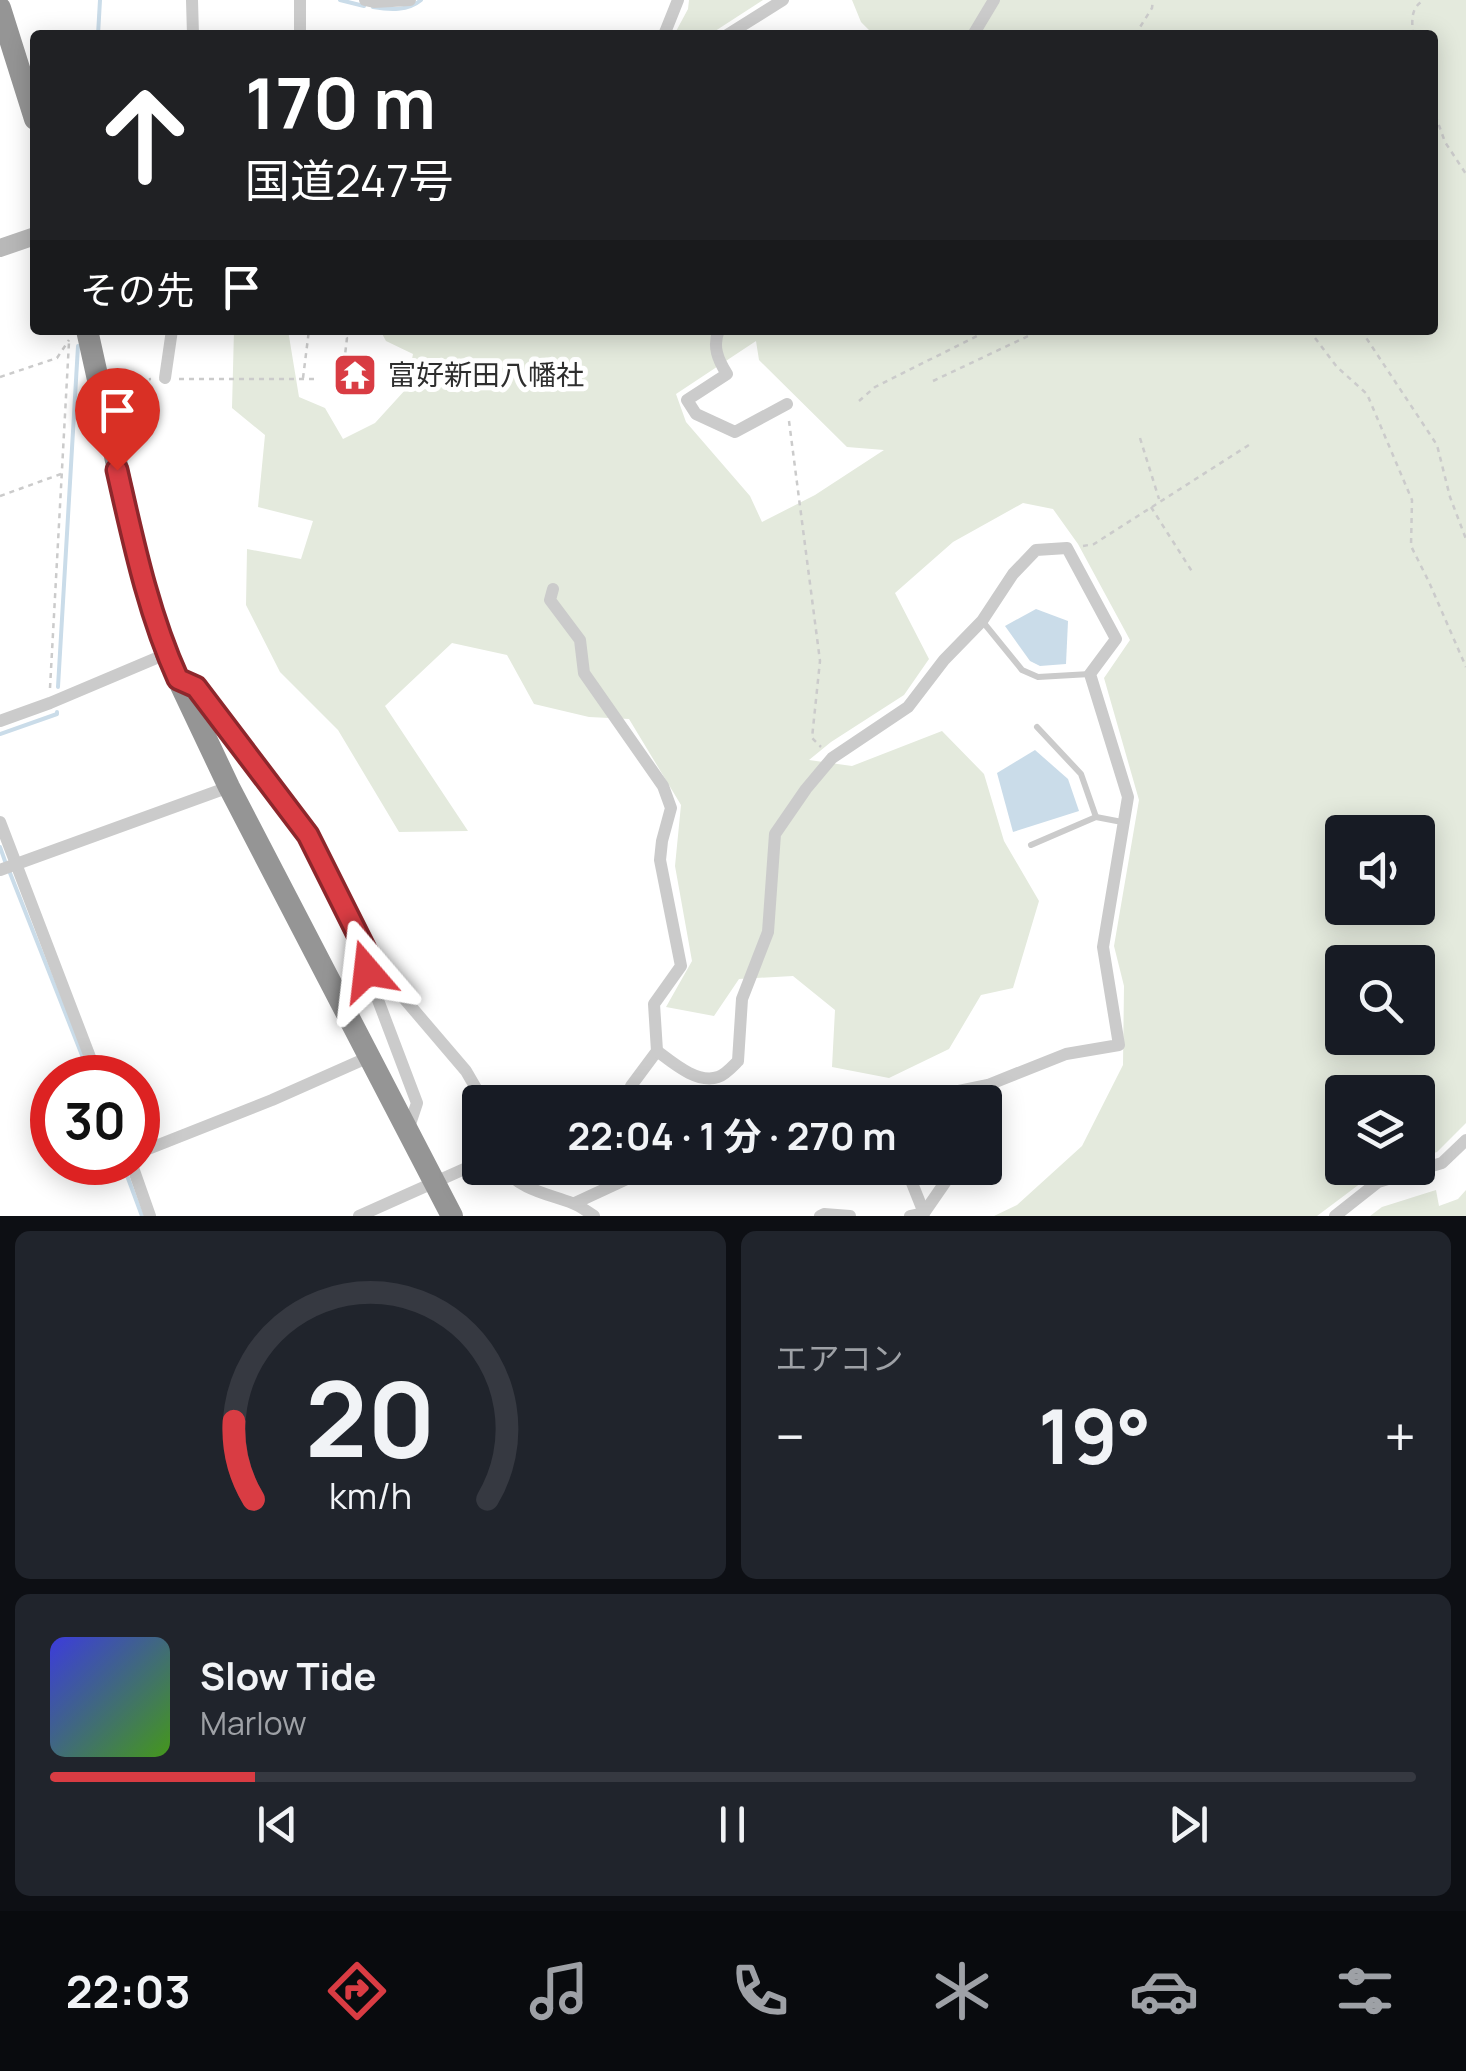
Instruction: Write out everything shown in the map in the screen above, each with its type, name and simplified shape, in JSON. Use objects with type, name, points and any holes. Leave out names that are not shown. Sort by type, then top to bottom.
[{"type":"highway","points":[[0,8],[30,103]]},
{"type":"highway","points":[[78,335],[99,386],[140,568],[166,654],[229,788],[452,1216]]},
{"type":"main road","points":[[0,248],[30,238]]},
{"type":"street","points":[[192,0],[193,30]]},
{"type":"street","points":[[300,0],[300,30]]},
{"type":"street","points":[[365,0],[410,0]]},
{"type":"street","points":[[666,30],[678,0]]},
{"type":"street","points":[[735,30],[783,0]]},
{"type":"street","points":[[976,30],[994,0]]},
{"type":"street","points":[[165,378],[171,335]]},
{"type":"street","points":[[716,335],[716,357],[726,374],[687,400],[696,414],[735,432],[787,404]]},
{"type":"street","points":[[657,1052],[701,1077],[720,1077],[738,1061],[742,999],[768,932],[775,834],[832,758],[908,707],[944,660],[982,621],[1013,574],[1036,550],[1067,548],[1116,640],[1090,674],[1128,797],[1103,947],[1119,1046],[1066,1054],[984,1085]]},
{"type":"street","points":[[553,589],[550,600],[580,640],[584,673],[663,786],[671,808],[660,860],[680,966],[654,1004],[657,1052],[632,1085]]},
{"type":"street","points":[[0,721],[166,654]]},
{"type":"street","points":[[178,679],[196,687],[308,835],[368,955],[474,1085]]},
{"type":"street","points":[[0,870],[229,788]]},
{"type":"street","points":[[0,822],[89,1055]]},
{"type":"street","points":[[368,955],[367,971],[417,1103],[408,1130]]},
{"type":"street","points":[[160,1145],[369,1057]]},
{"type":"street","points":[[1335,1216],[1378,1182],[1442,1163],[1466,1140]]},
{"type":"street","points":[[359,1216],[462,1170]]},
{"type":"street","points":[[139,1185],[150,1216]]},
{"type":"street","points":[[527,1185],[594,1216]]},
{"type":"street","points":[[575,1210],[617,1185]]},
{"type":"street","points":[[910,1185],[917,1215]]},
{"type":"street","points":[[917,1215],[941,1185]]},
{"type":"street","points":[[820,1216],[850,1216]]},
{"type":"lane","points":[[982,621],[1022,670],[1038,678],[1090,674]]},
{"type":"lane","points":[[1037,727],[1081,774],[1096,817]]},
{"type":"lane","points":[[1030,845],[1096,817],[1124,822]]},
{"type":"path","points":[[1138,30],[1153,0]]},
{"type":"path","points":[[1412,30],[1412,14],[1424,0]]},
{"type":"path","points":[[1438,123],[1445,142],[1466,174]]},
{"type":"path","points":[[0,377],[56,358],[78,335]]},
{"type":"path","points":[[50,703],[62,474],[78,335]]},
{"type":"path","points":[[303,380],[308,335]]},
{"type":"path","points":[[344,335],[345,355]]},
{"type":"path","points":[[859,401],[875,387],[978,335]]},
{"type":"path","points":[[932,381],[1030,335]]},
{"type":"path","points":[[1313,335],[1337,367],[1367,394],[1412,500],[1411,546],[1466,666]]},
{"type":"path","points":[[1365,335],[1437,445],[1450,498],[1466,539]]},
{"type":"path","points":[[99,386],[165,378],[318,379]]},
{"type":"path","points":[[787,404],[820,662],[812,738],[832,758]]},
{"type":"path","points":[[1140,438],[1160,502]]},
{"type":"path","points":[[1067,548],[1094,544],[1252,442]]},
{"type":"path","points":[[0,496],[62,474]]},
{"type":"path","points":[[1151,508],[1192,573]]},
{"type":"shaded area","points":[[689,0],[763,0],[717,30],[677,30]]},
{"type":"shaded area","points":[[852,0],[1466,0],[1466,1123],[1437,1152],[1435,1075],[1325,1075],[1325,1185],[1358,1185],[1317,1216],[994,1216],[1017,1205],[1082,1146],[1123,1065],[1124,986],[1114,946],[1139,800],[1104,678],[1130,640],[1078,544],[1053,509],[1023,503],[953,542],[895,593],[929,659],[904,695],[809,760],[852,766],[942,731],[984,774],[1004,841],[1039,901],[1013,988],[981,995],[949,1049],[889,1078],[832,1067],[835,1010],[793,976],[739,979],[714,1016],[666,1007],[692,961],[675,866],[681,805],[629,719],[589,717],[534,704],[507,655],[452,643],[385,706],[468,831],[399,832],[338,730],[280,672],[246,605],[247,549],[301,559],[313,521],[258,507],[265,435],[232,408],[234,335],[289,335],[299,397],[325,408],[343,439],[375,423],[406,389],[413,354],[386,341],[383,335],[1438,335],[1438,30],[869,30],[861,22]],"holes":[[[756,341],[759,360],[847,447],[884,450],[815,495],[762,522],[750,496],[686,422],[676,394]]]},
{"type":"shaded area","points":[[1436,1190],[1439,1206],[1458,1199],[1466,1190],[1466,1216],[1370,1216],[1382,1207]]},
{"type":"water","points":[[1036,609],[1068,621],[1066,664],[1040,666],[1030,661],[1005,626]]},
{"type":"water","points":[[1035,750],[1068,779],[1079,811],[1013,832],[997,773]]},
{"type":"waterway","points":[[98,30],[100,0]]},
{"type":"waterway","points":[[340,0],[364,6]]},
{"type":"waterway","points":[[373,7],[398,9],[421,0]]},
{"type":"waterway","points":[[58,687],[78,346]]},
{"type":"waterway","points":[[0,734],[57,712]]},
{"type":"waterway","points":[[0,847],[6,864]]},
{"type":"waterway","points":[[10,873],[82,1055]]},
{"type":"waterway","points":[[131,1185],[142,1216]]},
{"type":"place","name":"富好新田八幡社","points":[[355,375]]},
{"type":"route","points":[[117,470],[140,568],[166,654],[178,679],[196,687],[308,835],[368,955],[367,971]]}]
